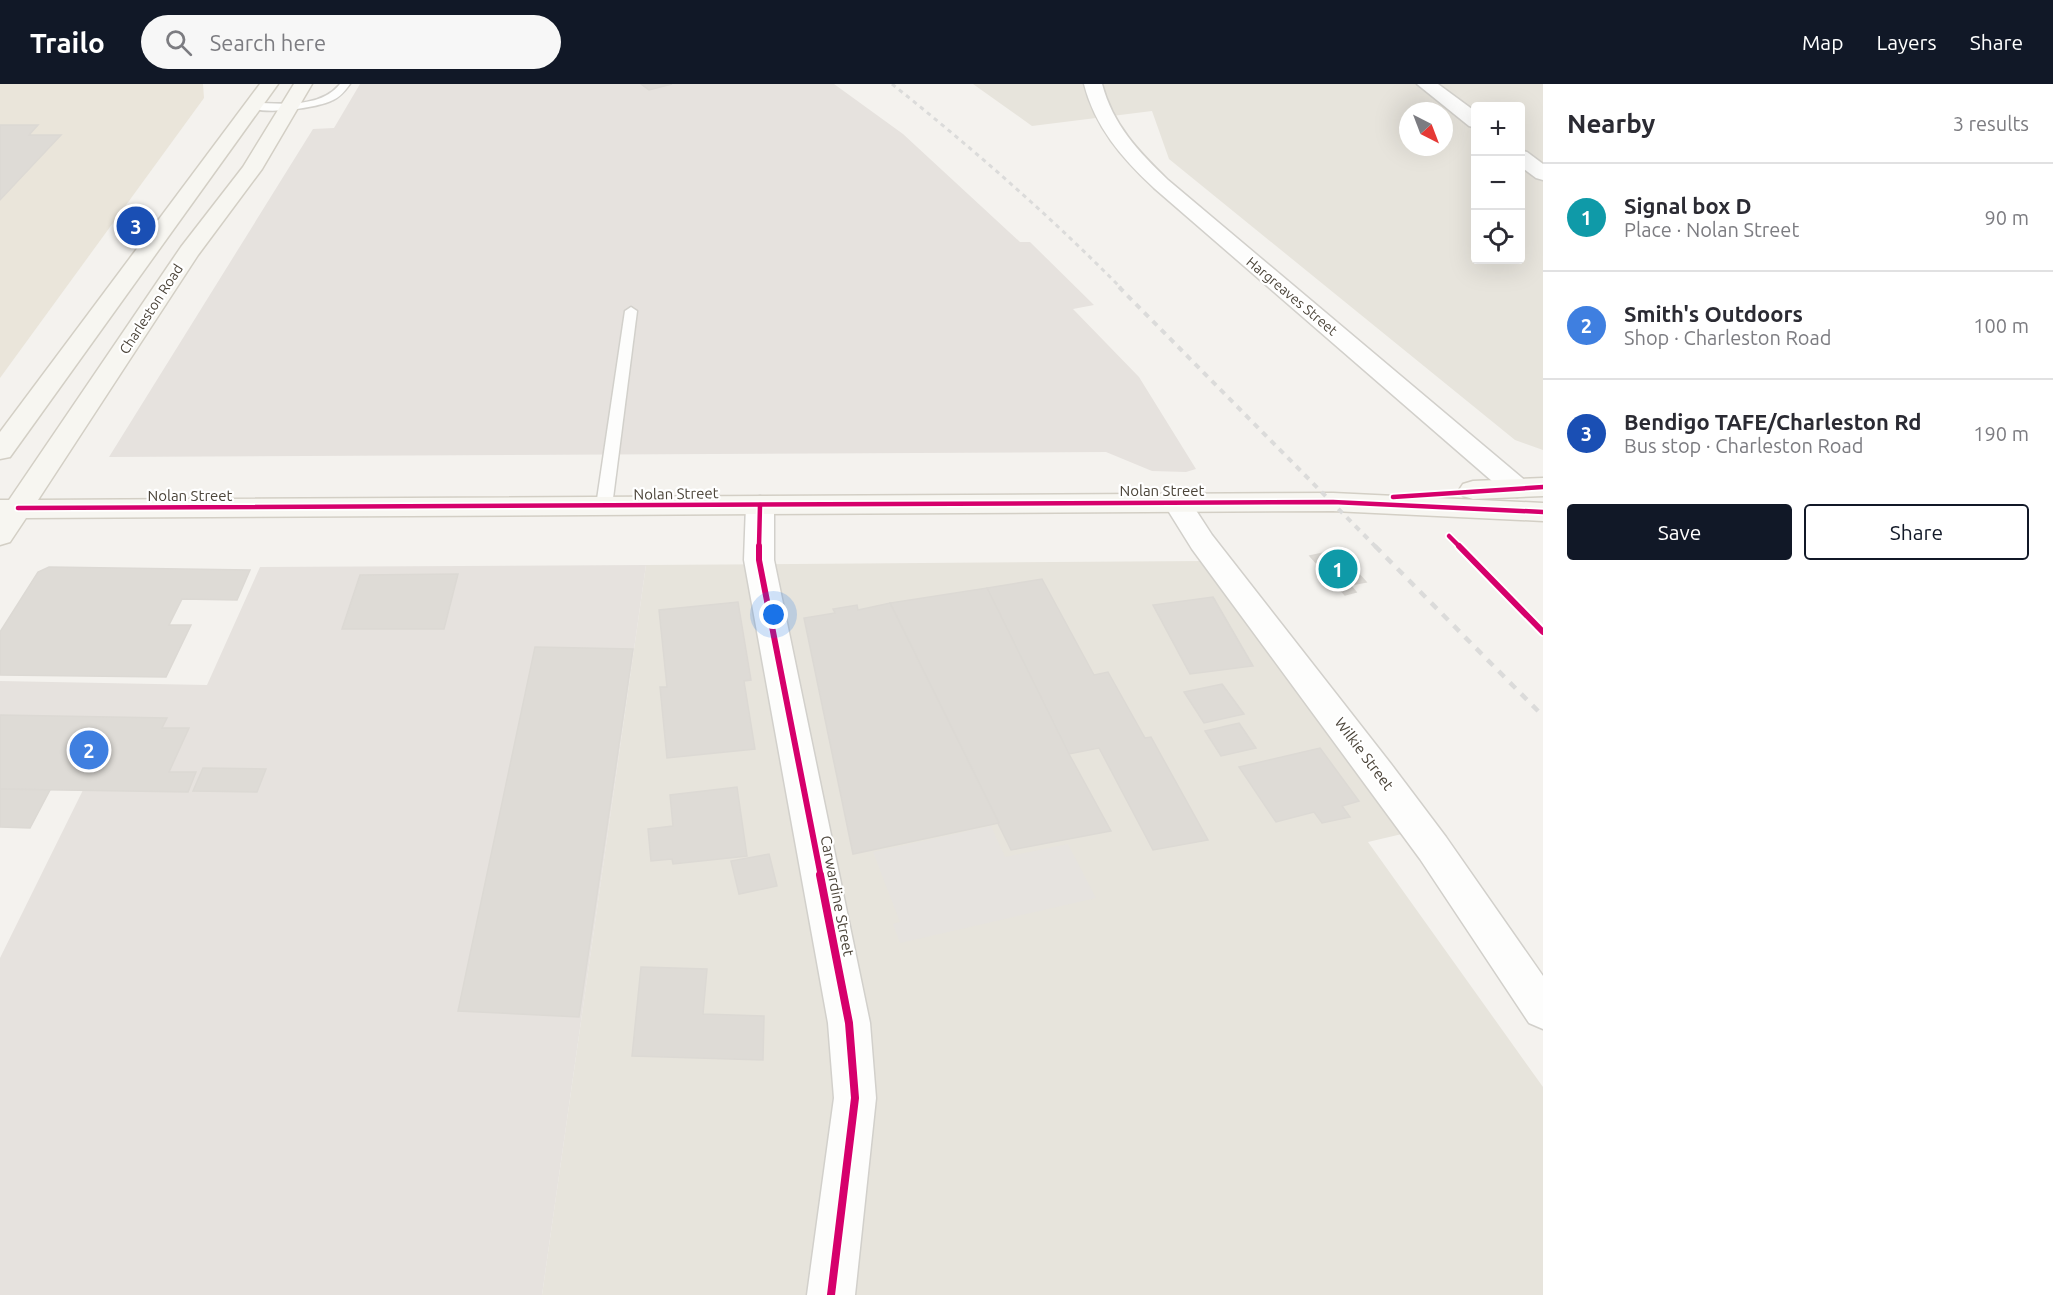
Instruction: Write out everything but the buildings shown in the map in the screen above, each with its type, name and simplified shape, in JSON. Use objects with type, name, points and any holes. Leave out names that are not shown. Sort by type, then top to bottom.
[{"type":"street","points":[[0,451],[269,84]]},
{"type":"street","name":"Charleston Road","points":[[0,535],[9,508],[139,327],[189,252],[252,169],[303,84]]},
{"type":"street","name":"Hargreaves Street","points":[[1093,84],[1104,118],[1119,141],[1145,169],[1534,500]]},
{"type":"street","points":[[1426,84],[1471,118]]},
{"type":"street","points":[[1525,159],[1543,174]]},
{"type":"street","points":[[91,327],[139,327]]},
{"type":"street","name":"Nolan Street","points":[[9,508],[1178,504],[1534,500]]},
{"type":"street","name":"Wilkie Street","points":[[1178,504],[1202,542],[1434,848],[1543,1010]]},
{"type":"street","name":"Carwardine Street","points":[[760,505],[759,560],[849,1023],[855,1098],[831,1295]]},
{"type":"lane","points":[[253,106],[309,104],[330,98],[342,91],[345,84]]},
{"type":"lane","points":[[604,506],[630,311]]},
{"type":"shaded area","points":[[0,84],[203,84],[204,98],[0,378]]},
{"type":"shaded area","points":[[360,84],[834,84],[903,134],[1020,242],[1030,242],[1094,305],[1073,309],[1139,377],[1196,469],[1186,472],[1152,471],[1106,452],[109,457],[313,129],[334,128]]},
{"type":"shaded area","points":[[973,84],[1543,84],[1543,450],[1515,440],[1169,159],[1152,111],[1032,126]]},
{"type":"shaded area","points":[[1203,561],[1402,834],[1368,842],[1543,1087],[1543,1295],[542,1295],[646,565]]},
{"type":"shaded area","points":[[646,565],[542,1295],[0,1295],[0,958],[83,790],[0,788],[0,681],[207,685],[260,567]]},
{"type":"shaded area","points":[[991,826],[1005,857],[1068,844],[1096,898],[900,943],[893,924],[900,922],[873,852]]},
{"type":"railway","points":[[892,84],[1009,183],[1121,288]]},
{"type":"railway","points":[[1119,287],[1376,547]]},
{"type":"railway","points":[[1375,546],[1543,716]]},
{"type":"cycle path","points":[[1393,497],[1543,487]]},
{"type":"cycle path","points":[[18,508],[1333,502],[1543,512]]},
{"type":"cycle path","points":[[760,505],[759,560],[849,1023],[855,1098],[831,1295]]},
{"type":"cycle path","points":[[1449,536],[1543,632]]},
{"type":"place","name":"Bendigo TAFE/Charleston Rd","points":[[136,226]]},
{"type":"place","name":"Signal box D","points":[[1338,569]]},
{"type":"place","name":"Smith's Outdoors","points":[[89,750]]}]
